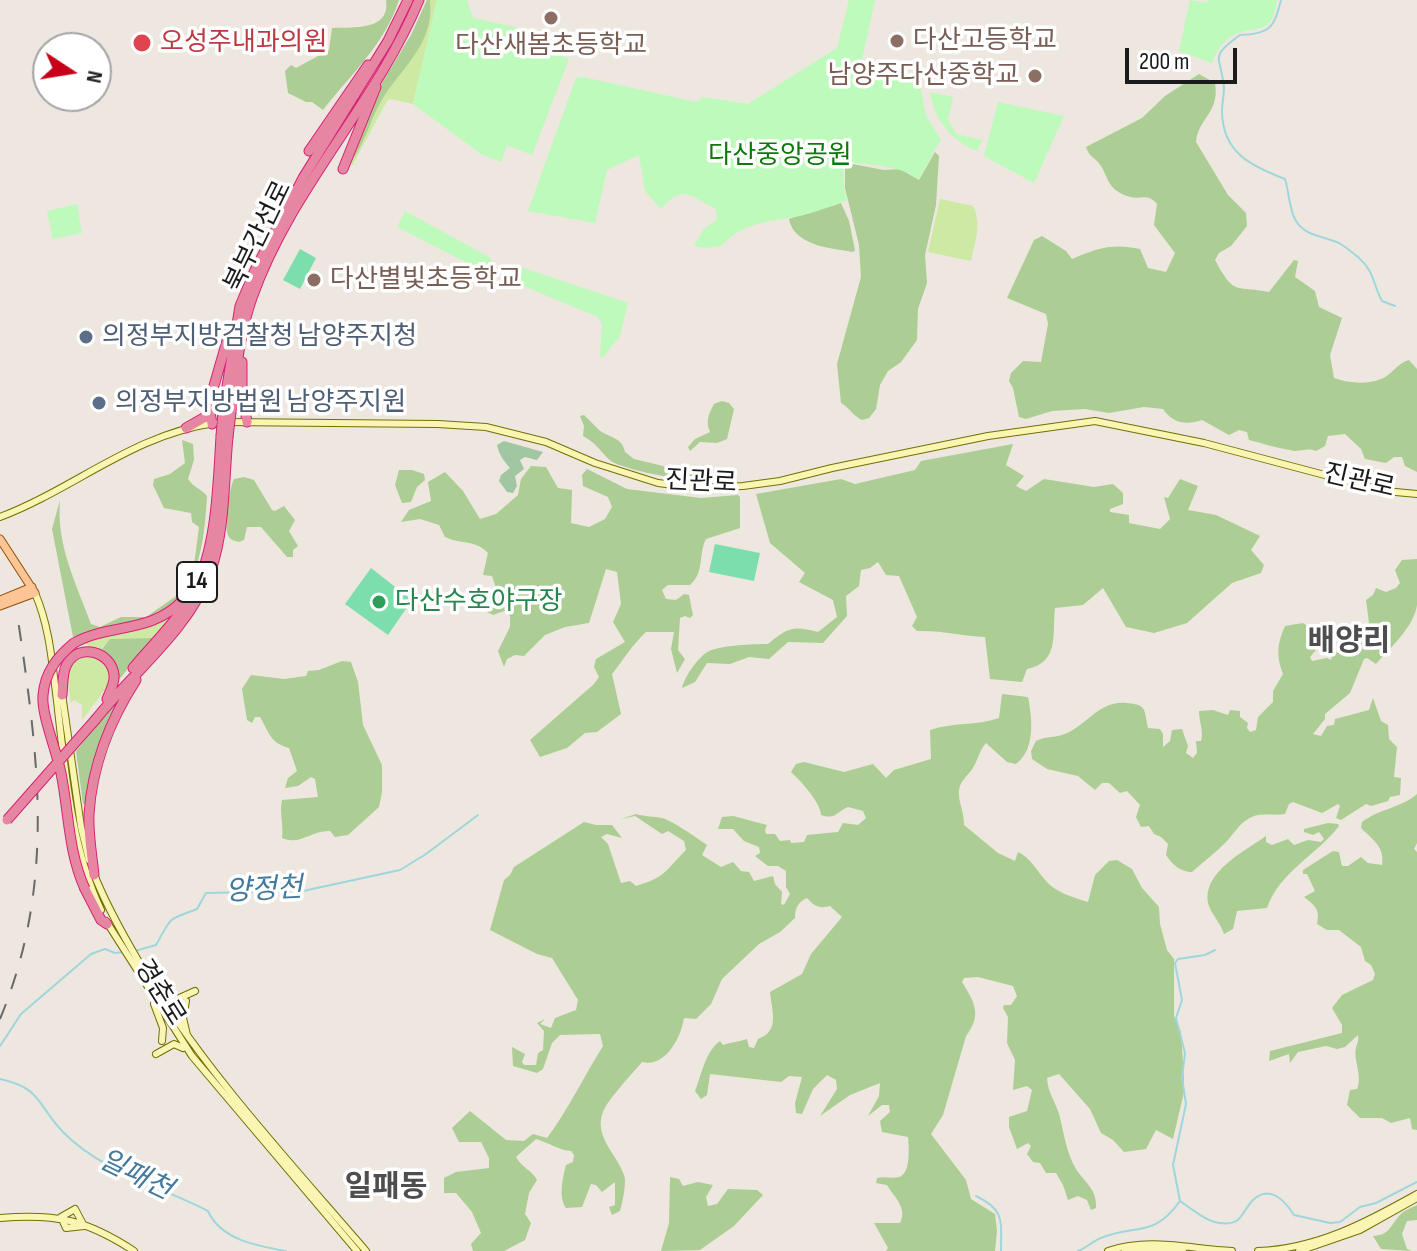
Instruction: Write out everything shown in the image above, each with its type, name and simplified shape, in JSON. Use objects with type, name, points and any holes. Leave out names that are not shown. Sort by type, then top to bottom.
[{"type":"highway","name":"북부간선로","points":[[227,412],[243,328],[272,250],[316,165],[323,145],[388,41],[408,0]]},
{"type":"highway","name":"북부간선로","points":[[323,145],[387,59],[419,0]]},
{"type":"highway","points":[[343,169],[387,59]]},
{"type":"highway","points":[[307,130],[323,145],[309,151]]},
{"type":"highway","name":"북부간선로","points":[[0,828],[95,716],[183,621],[211,568],[219,531],[230,356],[240,306],[255,270],[316,165]]},
{"type":"highway","points":[[186,428],[207,416],[228,337],[240,306]]},
{"type":"highway","points":[[243,328],[242,391],[247,422]]},
{"type":"highway","points":[[209,407],[212,424]]},
{"type":"highway","name":"북부간선로","points":[[95,716],[194,589],[206,562],[225,436]]},
{"type":"highway","points":[[107,924],[101,920],[85,889],[72,852],[62,777],[42,699],[49,671],[56,659],[84,637],[148,623],[178,606],[194,589]]},
{"type":"highway","points":[[62,695],[67,663],[80,653],[89,651],[104,656],[114,672],[107,699]]},
{"type":"highway","points":[[94,875],[89,838],[92,792],[107,735],[146,662]]},
{"type":"main road","name":"진관로","points":[[0,517],[36,502],[145,442],[186,428],[247,422],[486,427],[546,442],[595,463],[658,483],[700,488],[780,481],[988,436],[1095,421],[1204,443],[1385,491],[1417,494]]},
{"type":"main road","name":"경춘로","points":[[0,539],[33,590],[50,639],[78,846],[90,886],[107,924],[124,944]]},
{"type":"main road","points":[[0,600],[33,590]]},
{"type":"main road","points":[[0,606],[33,590]]},
{"type":"main road","name":"경춘로","points":[[56,683],[62,695],[81,827],[94,875],[146,987],[192,1056],[357,1251]]},
{"type":"main road","name":"경춘로","points":[[130,955],[188,1038],[366,1251]]},
{"type":"main road","points":[[146,987],[161,1020],[162,1041]]},
{"type":"main road","points":[[155,989],[175,1000],[195,991]]},
{"type":"main road","points":[[186,1001],[183,1018],[188,1038]]},
{"type":"main road","points":[[156,1054],[174,1044],[192,1056]]},
{"type":"main road","points":[[1258,1251],[1287,1248],[1339,1234],[1417,1196]]},
{"type":"main road","points":[[1299,1251],[1360,1230],[1417,1196]]},
{"type":"main road","points":[[61,1217],[75,1209],[84,1226]]},
{"type":"main road","points":[[0,1218],[61,1217],[134,1251]]},
{"type":"main road","points":[[1108,1251],[1157,1243],[1232,1251]]},
{"type":"main road","points":[[1125,1251],[1152,1248],[1183,1251]]},
{"type":"green space","points":[[386,0],[399,0],[385,31],[323,110],[288,93],[285,71],[291,65],[296,68],[329,50],[332,28],[360,27],[377,22],[386,10]]},
{"type":"green space","points":[[427,0],[437,0],[413,104],[387,101],[352,166],[351,160],[382,83],[411,35]]},
{"type":"green space","points":[[427,0],[430,0],[430,16],[422,43],[380,103],[353,159],[382,83],[411,35]]},
{"type":"green space","points":[[437,0],[467,0],[473,18],[547,34],[544,49],[569,59],[532,155],[507,145],[501,162],[481,154],[413,104]]},
{"type":"green space","name":"다산중앙공원","points":[[849,0],[875,0],[861,64],[868,71],[920,85],[926,116],[941,139],[919,179],[894,169],[851,163],[843,168],[848,200],[804,215],[750,227],[730,237],[721,246],[704,248],[694,246],[703,230],[717,219],[716,209],[692,196],[681,194],[661,209],[645,191],[639,155],[607,170],[595,223],[528,211],[576,78],[696,102],[703,97],[748,104],[837,48]]},
{"type":"green space","points":[[1190,0],[1207,3],[1208,0],[1277,0],[1273,17],[1267,25],[1227,39],[1212,63],[1179,51]]},
{"type":"green space","points":[[1199,74],[1215,83],[1216,93],[1196,142],[1228,195],[1246,213],[1247,226],[1215,260],[1232,285],[1269,292],[1294,260],[1298,261],[1295,277],[1315,291],[1319,307],[1342,318],[1330,355],[1334,378],[1358,383],[1375,381],[1409,360],[1417,369],[1417,472],[1405,466],[1402,457],[1394,457],[1386,463],[1365,459],[1361,449],[1345,434],[1328,436],[1325,446],[1316,451],[1293,451],[1249,440],[1247,432],[1239,430],[1229,435],[1202,420],[1181,422],[1171,418],[1163,409],[1144,407],[1109,413],[1085,409],[1052,411],[1026,419],[1019,417],[1009,381],[1011,373],[1023,361],[1041,362],[1048,324],[1046,314],[1007,298],[1034,240],[1042,236],[1066,251],[1072,259],[1105,248],[1122,246],[1140,249],[1148,268],[1166,272],[1175,253],[1154,225],[1157,204],[1150,198],[1131,197],[1115,189],[1086,147],[1142,118],[1165,96]]},
{"type":"green space","points":[[930,92],[953,97],[948,120],[956,134],[982,140],[977,151],[945,128]]},
{"type":"green space","points":[[998,102],[1064,116],[1034,183],[984,156]]},
{"type":"green space","points":[[935,152],[939,156],[936,205],[925,255],[927,283],[918,309],[917,340],[901,362],[888,371],[880,385],[876,409],[869,418],[862,420],[841,403],[837,364],[861,277],[859,245],[845,188],[845,169],[852,164],[884,170],[900,169],[919,180]]},
{"type":"green space","points":[[940,199],[973,206],[977,226],[971,261],[928,252]]},
{"type":"green space","points":[[841,203],[849,221],[853,252],[815,244],[792,228],[789,219]]},
{"type":"green space","points":[[77,204],[82,233],[53,239],[47,211]]},
{"type":"green space","points":[[405,211],[489,257],[492,261],[487,273],[397,227]]},
{"type":"green space","points":[[300,249],[316,258],[300,289],[283,280]]},
{"type":"green space","points":[[512,264],[628,303],[620,336],[603,357],[600,356],[602,324],[598,317],[504,278]]},
{"type":"green space","points":[[722,401],[734,409],[727,439],[717,443],[700,442],[690,451],[688,447],[695,439],[710,432],[709,414],[714,404]]},
{"type":"green space","points":[[584,415],[599,430],[618,441],[634,459],[711,480],[660,475],[611,461],[583,436],[584,426],[580,416]]},
{"type":"green space","points":[[182,440],[193,444],[194,460],[188,479],[207,496],[202,546],[192,577],[172,604],[158,615],[73,637],[52,529],[60,500],[64,548],[91,624],[100,627],[121,617],[146,617],[179,594],[189,580],[194,565],[199,527],[192,522],[191,513],[164,508],[153,485],[154,479],[170,474],[185,463]]},
{"type":"green space","points":[[504,441],[543,452],[537,460],[525,457],[520,460],[524,469],[515,476],[517,486],[513,493],[507,492],[499,481],[510,468],[497,445]]},
{"type":"green space","points":[[1013,444],[1006,465],[1024,476],[1016,486],[1026,491],[1044,479],[1094,487],[1113,484],[1123,493],[1123,504],[1110,509],[1110,512],[1129,515],[1129,523],[1160,529],[1170,519],[1164,497],[1168,498],[1180,479],[1198,486],[1188,510],[1216,515],[1260,536],[1251,550],[1264,565],[1261,573],[1232,583],[1187,623],[1154,633],[1126,627],[1103,588],[1083,605],[1055,608],[1050,653],[1038,665],[1027,669],[1022,682],[990,679],[985,637],[917,631],[912,626],[917,617],[899,576],[886,575],[878,562],[861,570],[859,586],[846,596],[847,616],[823,643],[788,642],[769,659],[749,657],[730,664],[707,663],[695,682],[682,688],[692,667],[709,651],[730,646],[768,644],[791,629],[818,632],[837,617],[833,600],[799,582],[805,573],[770,543],[756,494],[841,479],[855,484],[915,470],[921,461]]},
{"type":"green space","points":[[531,466],[546,467],[558,488],[572,490],[571,523],[589,527],[605,519],[612,507],[608,497],[583,486],[582,475],[587,469],[627,489],[701,498],[740,497],[740,528],[706,539],[700,569],[690,585],[668,585],[662,590],[666,599],[676,600],[684,594],[689,595],[693,615],[680,618],[678,650],[685,659],[677,673],[671,649],[674,632],[646,632],[612,674],[621,714],[597,732],[585,733],[567,748],[540,757],[530,740],[594,684],[599,677],[594,667],[596,659],[625,642],[613,622],[621,604],[617,572],[606,569],[589,623],[565,627],[545,635],[524,656],[515,655],[507,659],[504,667],[498,651],[510,627],[510,616],[504,611],[493,615],[487,612],[496,588],[492,576],[483,575],[488,553],[473,544],[445,537],[439,525],[420,519],[401,522],[409,510],[431,501],[428,482],[445,472],[463,491],[480,519],[496,514],[518,495],[521,479]]},
{"type":"green space","points":[[399,470],[424,474],[425,480],[417,487],[411,502],[402,503],[395,485]]},
{"type":"green space","points":[[244,477],[254,480],[272,510],[284,506],[295,520],[289,531],[298,546],[293,550],[293,557],[287,557],[261,527],[247,527],[244,540],[239,542],[229,537],[230,490],[234,479]]},
{"type":"green space","points":[[715,544],[760,553],[754,581],[709,572]]},
{"type":"green space","points":[[1417,559],[1417,605],[1411,621],[1376,664],[1364,659],[1350,693],[1325,714],[1325,719],[1313,734],[1321,736],[1327,726],[1334,725],[1335,719],[1369,710],[1373,698],[1381,721],[1388,725],[1389,739],[1397,747],[1394,777],[1401,778],[1400,795],[1371,806],[1366,804],[1341,820],[1336,818],[1338,804],[1322,813],[1293,802],[1285,814],[1254,816],[1241,824],[1192,872],[1188,872],[1168,858],[1168,844],[1161,837],[1154,834],[1149,826],[1141,827],[1136,817],[1140,805],[1127,791],[1120,793],[1109,783],[1102,783],[1095,790],[1078,776],[1047,769],[1032,759],[1031,751],[1036,741],[1067,733],[1102,709],[1118,703],[1141,707],[1148,728],[1160,729],[1163,734],[1163,747],[1170,741],[1172,730],[1182,729],[1188,746],[1186,753],[1193,758],[1197,753],[1196,741],[1202,738],[1199,711],[1213,710],[1228,715],[1230,710],[1240,711],[1240,717],[1248,723],[1250,732],[1256,730],[1258,717],[1273,702],[1273,691],[1283,674],[1278,650],[1285,626],[1303,623],[1325,639],[1310,657],[1312,661],[1331,660],[1333,653],[1343,652],[1353,636],[1360,635],[1361,627],[1369,623],[1366,600],[1376,588],[1386,592],[1396,588],[1400,583],[1395,570],[1402,560]]},
{"type":"green space","name":"다산수호야구장","points":[[371,568],[412,600],[388,635],[345,604]]},
{"type":"green space","points":[[178,608],[153,638],[110,639],[102,648],[105,653],[89,649],[87,644],[74,648],[101,637],[152,624]]},
{"type":"green space","points":[[153,638],[118,681],[115,667],[102,649],[110,639]]},
{"type":"green space","points":[[95,653],[111,671],[110,683],[82,720],[82,705],[74,700],[71,703],[66,672],[73,658]]},
{"type":"green space","points":[[342,661],[351,662],[358,682],[363,725],[382,765],[379,807],[348,835],[335,837],[330,831],[295,840],[282,838],[282,800],[318,797],[315,779],[311,777],[298,786],[285,788],[288,778],[297,771],[289,748],[274,740],[260,717],[255,717],[252,723],[247,720],[242,689],[251,675],[284,679],[306,676],[308,671]]},
{"type":"green space","points":[[125,690],[86,803],[83,804],[76,751]]},
{"type":"green space","points":[[1002,694],[1028,697],[1030,742],[1016,764],[1007,762],[986,743],[959,789],[964,825],[998,853],[1015,861],[1018,852],[1023,855],[1055,889],[1088,902],[1095,875],[1109,861],[1117,860],[1132,869],[1142,888],[1159,907],[1167,950],[1174,959],[1174,1016],[1181,1032],[1184,1079],[1173,1139],[1156,1130],[1146,1149],[1124,1152],[1101,1133],[1090,1109],[1059,1074],[1047,1078],[1070,1156],[1092,1191],[1096,1208],[1091,1210],[1087,1200],[1078,1196],[1068,1200],[1056,1173],[1046,1173],[1040,1163],[1033,1162],[1027,1154],[1031,1146],[1028,1143],[1017,1149],[1009,1127],[1009,1117],[1027,1111],[1032,1090],[1027,1086],[1013,1090],[1015,1060],[1007,1043],[1008,1017],[1003,1008],[1004,1005],[1011,1005],[1017,996],[1013,986],[978,977],[964,978],[962,982],[975,1009],[974,1022],[966,1036],[943,1115],[931,1134],[966,1180],[971,1199],[995,1214],[995,1251],[886,1251],[888,1248],[874,1223],[900,1223],[902,1212],[887,1185],[876,1183],[877,1178],[903,1175],[909,1147],[908,1137],[882,1132],[880,1121],[890,1112],[889,1105],[882,1105],[868,1116],[879,1096],[880,1083],[850,1095],[820,1116],[837,1089],[836,1080],[827,1075],[813,1089],[802,1114],[796,1113],[795,1103],[802,1077],[789,1076],[781,1082],[710,1074],[707,1095],[701,1099],[695,1091],[707,1057],[720,1041],[723,1045],[747,1039],[749,1047],[754,1048],[758,1039],[765,1036],[773,1020],[770,992],[802,974],[811,954],[842,917],[830,906],[817,906],[807,898],[798,906],[795,918],[780,932],[759,944],[722,979],[711,1004],[696,1019],[684,1018],[675,1042],[665,1056],[650,1063],[642,1062],[603,1112],[601,1129],[625,1178],[620,1211],[612,1215],[609,1207],[615,1205],[615,1182],[602,1192],[591,1184],[582,1207],[566,1208],[562,1198],[563,1181],[566,1165],[573,1162],[574,1155],[571,1151],[536,1139],[516,1157],[537,1180],[529,1193],[525,1214],[531,1223],[525,1240],[504,1251],[473,1251],[471,1244],[481,1233],[472,1212],[456,1193],[444,1193],[444,1178],[456,1172],[489,1168],[489,1158],[481,1142],[459,1142],[452,1128],[470,1111],[506,1140],[524,1141],[533,1134],[547,1138],[603,1046],[600,1034],[560,1035],[552,1043],[543,1069],[537,1073],[513,1066],[512,1047],[525,1054],[524,1065],[536,1065],[538,1053],[543,1050],[544,1031],[537,1023],[545,1019],[540,1024],[551,1028],[555,1018],[576,1010],[578,1000],[552,958],[537,954],[490,930],[504,880],[514,867],[584,822],[612,825],[622,838],[607,834],[601,837],[608,844],[621,883],[630,881],[636,886],[654,880],[686,850],[684,841],[668,831],[662,834],[635,816],[621,819],[636,814],[662,818],[685,830],[707,845],[702,855],[721,867],[733,862],[741,871],[749,872],[754,881],[773,876],[782,892],[781,904],[784,905],[790,894],[786,887],[786,871],[778,866],[768,866],[755,856],[760,853],[759,847],[744,841],[733,829],[718,829],[722,817],[733,816],[767,825],[766,834],[775,834],[780,841],[790,840],[791,843],[804,842],[807,835],[838,832],[843,823],[858,825],[866,818],[863,811],[848,807],[833,816],[821,815],[814,798],[791,772],[796,764],[804,762],[844,772],[873,764],[886,778],[894,770],[931,759],[930,730],[999,718]]},
{"type":"green space","points":[[1417,794],[1417,843],[1414,849],[1417,852],[1417,1130],[1412,1129],[1410,1118],[1391,1123],[1382,1118],[1360,1118],[1347,1105],[1350,1090],[1357,1089],[1359,1084],[1355,1053],[1358,1035],[1345,1047],[1337,1049],[1326,1046],[1298,1052],[1290,1063],[1289,1054],[1269,1061],[1270,1051],[1342,1033],[1342,1025],[1332,1008],[1342,995],[1373,980],[1375,974],[1365,961],[1361,947],[1339,930],[1327,930],[1317,924],[1316,909],[1304,897],[1315,891],[1303,870],[1333,851],[1339,852],[1342,866],[1348,866],[1361,857],[1368,863],[1382,865],[1380,849],[1361,828],[1362,822]]},
{"type":"green space","points":[[1328,823],[1339,826],[1280,884],[1267,908],[1237,911],[1233,929],[1224,934],[1209,906],[1211,883],[1218,873],[1266,836],[1266,842],[1272,845],[1288,839],[1294,845],[1308,840],[1321,842],[1324,839],[1319,832],[1313,835],[1304,832],[1304,829]]},
{"type":"green space","points":[[670,1177],[679,1179],[683,1186],[698,1182],[713,1185],[706,1197],[708,1206],[717,1204],[728,1189],[757,1190],[763,1195],[734,1226],[700,1250],[661,1251],[669,1223]]},
{"type":"green space","points":[[1417,1205],[1417,1220],[1407,1221],[1402,1234],[1407,1249],[1412,1251],[1381,1249],[1373,1236],[1386,1232],[1401,1214]]},
{"type":"waterway","points":[[1281,0],[1269,28],[1240,35],[1220,53],[1224,87],[1222,112],[1227,138],[1250,163],[1285,179],[1292,211],[1300,226],[1310,233],[1339,243],[1359,258],[1370,273],[1382,301],[1395,306]]},
{"type":"waterway","name":"양정천","points":[[135,951],[156,945],[171,920],[197,909],[206,893],[303,891],[400,870],[478,815]]},
{"type":"waterway","name":"양정천","points":[[0,1046],[21,1014],[91,954],[105,949],[115,953],[125,952]]},
{"type":"waterway","points":[[1180,1201],[1173,1165],[1186,1104],[1182,1078],[1185,1053],[1176,1018],[1182,1000],[1175,963],[1178,959],[1205,955],[1215,950]]},
{"type":"waterway","name":"일패천","points":[[0,1079],[32,1093],[63,1132],[95,1158],[208,1211],[222,1229],[241,1240],[286,1251]]},
{"type":"waterway","points":[[1078,1251],[1101,1238],[1153,1225],[1171,1213],[1180,1201],[1209,1220],[1228,1223],[1241,1217],[1259,1195],[1271,1194],[1282,1200],[1294,1215],[1330,1223],[1340,1222],[1360,1207],[1376,1203],[1417,1182]]},
{"type":"waterway","points":[[976,1196],[997,1211],[1001,1251]]},
{"type":"railway","points":[[0,1019],[18,968],[30,917],[36,867],[36,767],[17,613]]},
{"type":"place","name":"다산새봄초등학교","points":[[551,18]]},
{"type":"place","name":"다산고등학교","points":[[897,41]]},
{"type":"place","name":"오성주내과의원","points":[[142,43]]},
{"type":"place","name":"남양주다산중학교","points":[[1035,76]]},
{"type":"place","name":"다산별빛초등학교","points":[[314,280]]},
{"type":"place","name":"의정부지방검찰청 남양주지청","points":[[86,337]]},
{"type":"place","name":"의정부지방법원 남양주지원","points":[[99,403]]},
{"type":"place","name":"다산수호야구장","points":[[379,602]]},
{"type":"district","name":"배양리","points":[[1349,642]]},
{"type":"district","name":"일패동","points":[[386,1188]]}]
